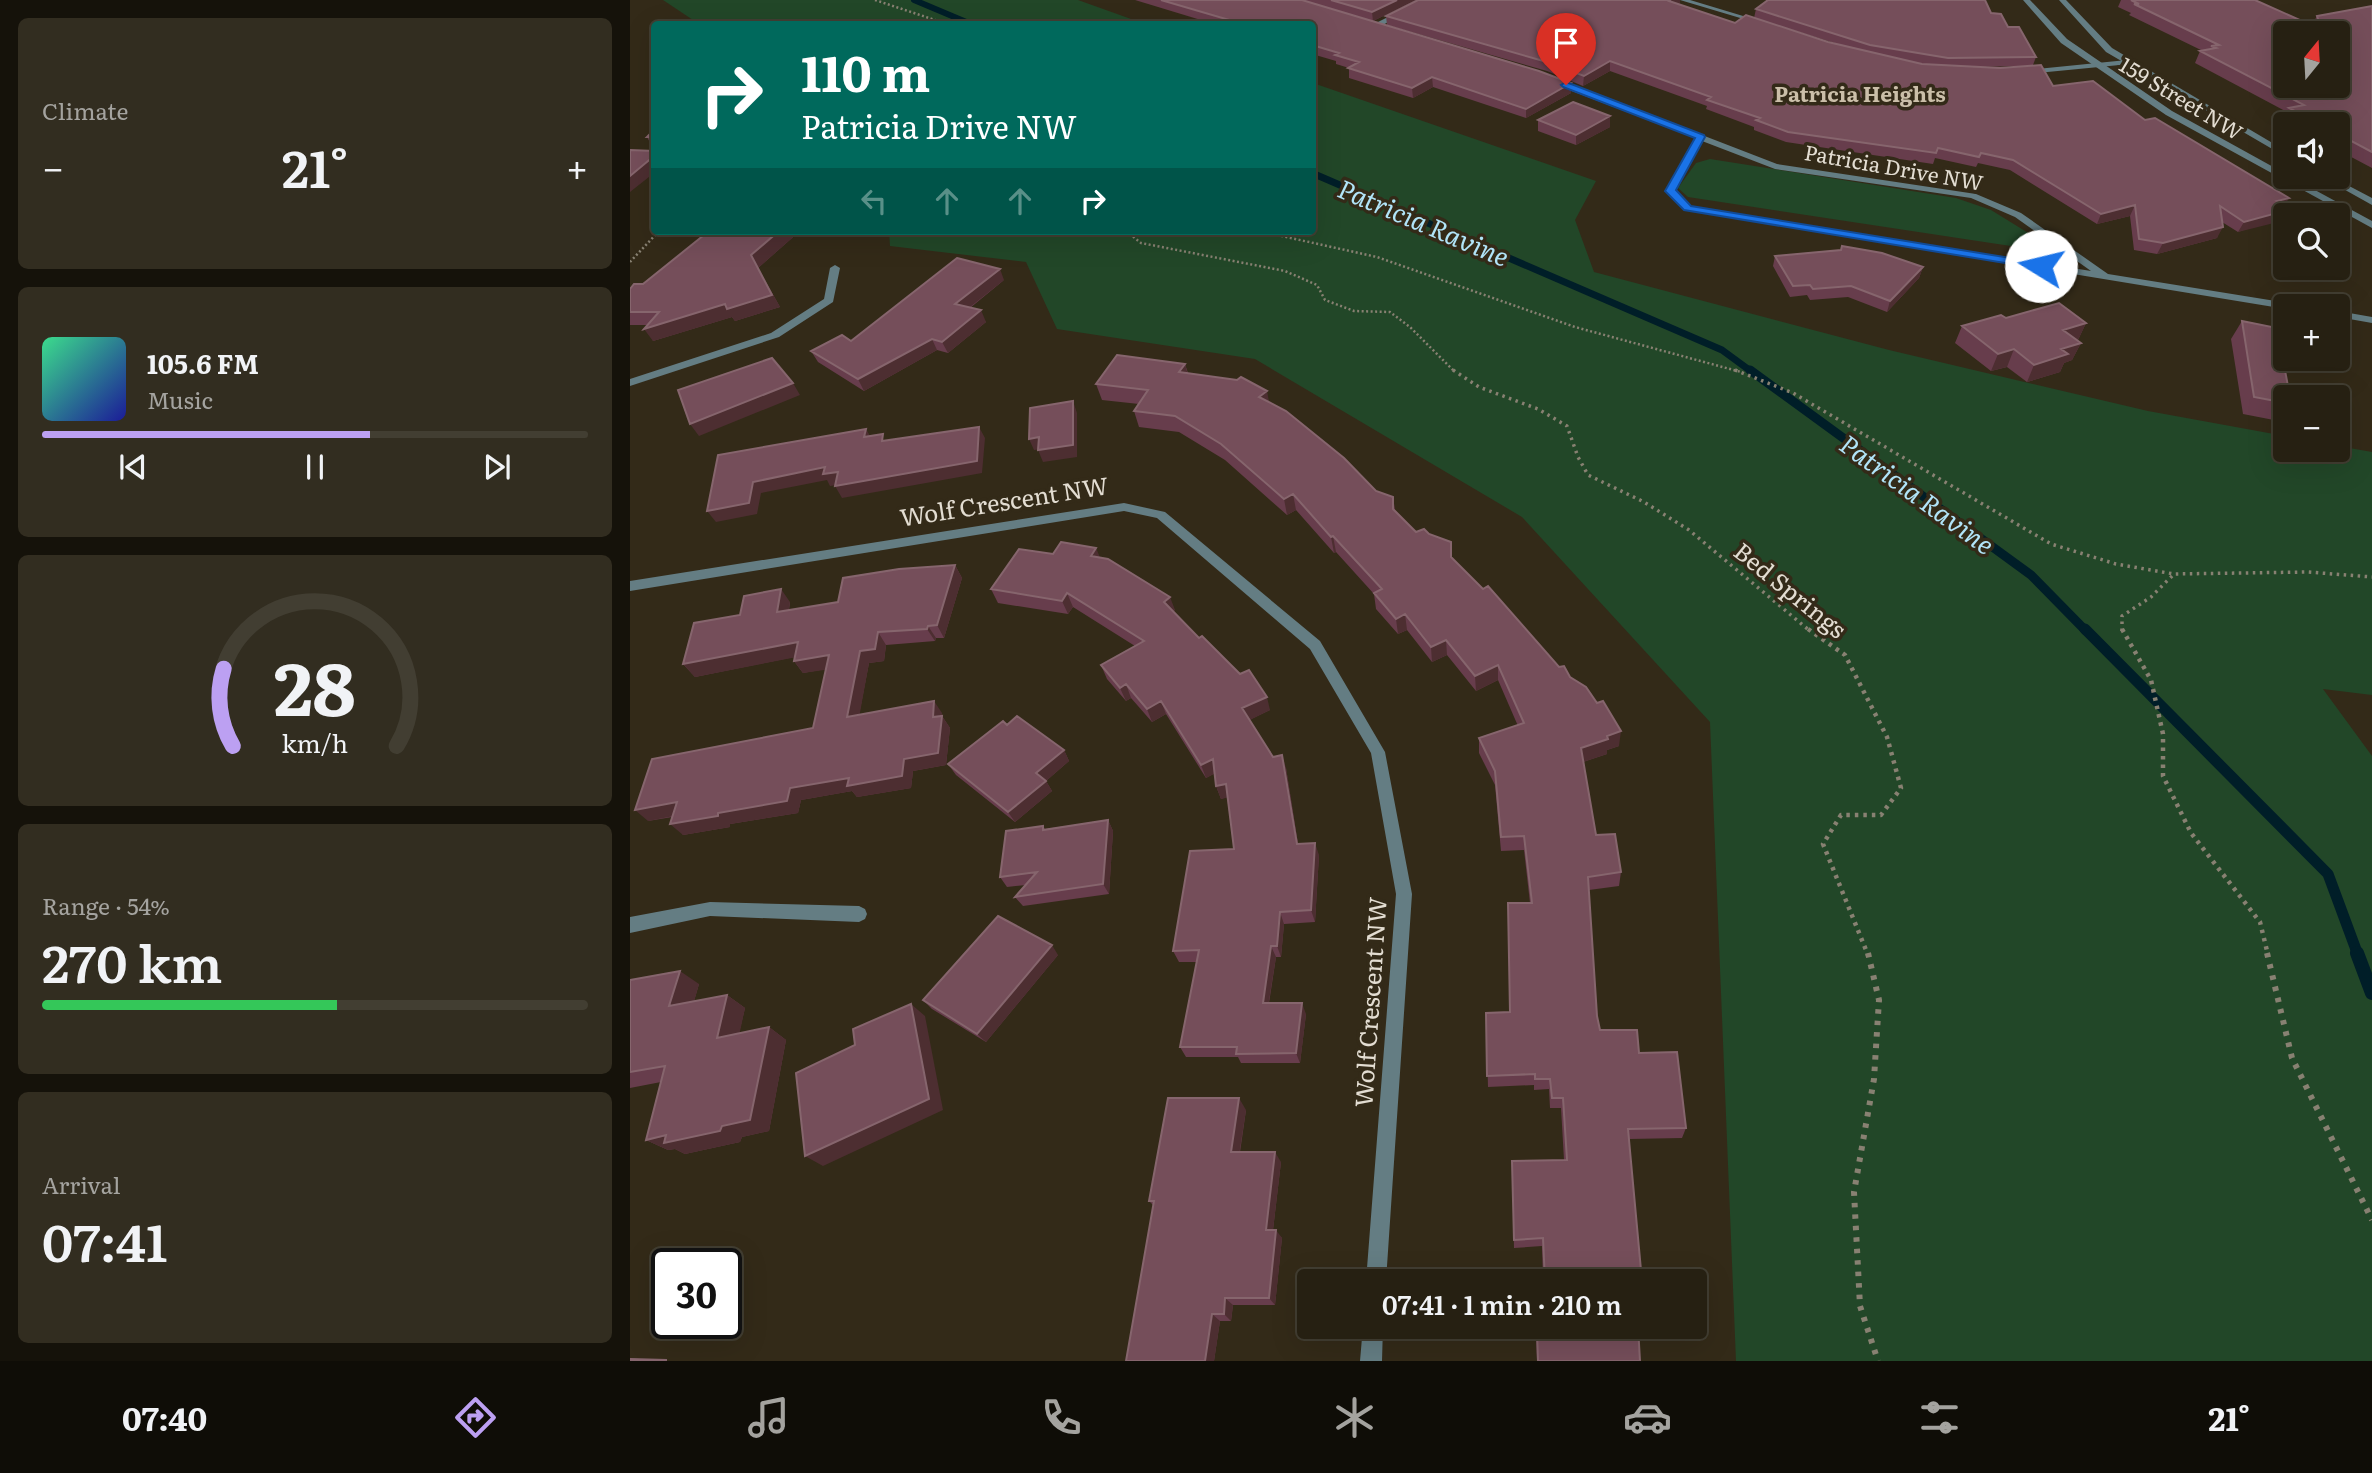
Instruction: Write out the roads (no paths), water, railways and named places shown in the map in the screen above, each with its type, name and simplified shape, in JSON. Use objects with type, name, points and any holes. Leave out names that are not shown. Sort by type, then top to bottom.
[{"type":"street","points":[[1374,26],[1427,0]]},
{"type":"street","points":[[1683,0],[1726,8],[1771,27]]},
{"type":"street","name":"159 Street NW","points":[[2026,0],[2064,41],[2169,113],[2372,225]]},
{"type":"street","name":"159 Street NW","points":[[2062,0],[2109,50],[2273,147]]},
{"type":"street","points":[[1362,23],[1387,30]]},
{"type":"street","points":[[2022,72],[2127,62]]},
{"type":"street","name":"Patricia Drive NW","points":[[1543,76],[1775,166],[1973,196],[2018,215],[2106,277]]},
{"type":"street","name":"Patricia Drive NW","points":[[1700,137],[1670,191],[1688,208],[2273,304]]},
{"type":"street","points":[[2348,189],[2372,202]]},
{"type":"street","points":[[630,383],[775,335],[830,300],[835,268]]},
{"type":"street","points":[[2350,316],[2372,320]]},
{"type":"street","name":"Wolf Crescent NW","points":[[630,586],[1124,507],[1161,515],[1315,645],[1378,752],[1404,894],[1377,1269]]},
{"type":"street","points":[[630,925],[710,909],[859,914]]},
{"type":"street","points":[[1371,1361],[1372,1339]]},
{"type":"waterway","name":"Patricia Ravine","points":[[914,0],[964,21]]},
{"type":"waterway","name":"Patricia Ravine","points":[[1316,175],[1722,350],[1752,372]]},
{"type":"waterway","name":"Patricia Ravine","points":[[1750,370],[2031,575],[2086,631]]},
{"type":"waterway","name":"Patricia Ravine","points":[[2085,629],[2328,874],[2358,955]]},
{"type":"waterway","name":"Patricia Ravine","points":[[2357,953],[2372,993]]},
{"type":"district","name":"Patricia Heights","points":[[1860,92]]}]
